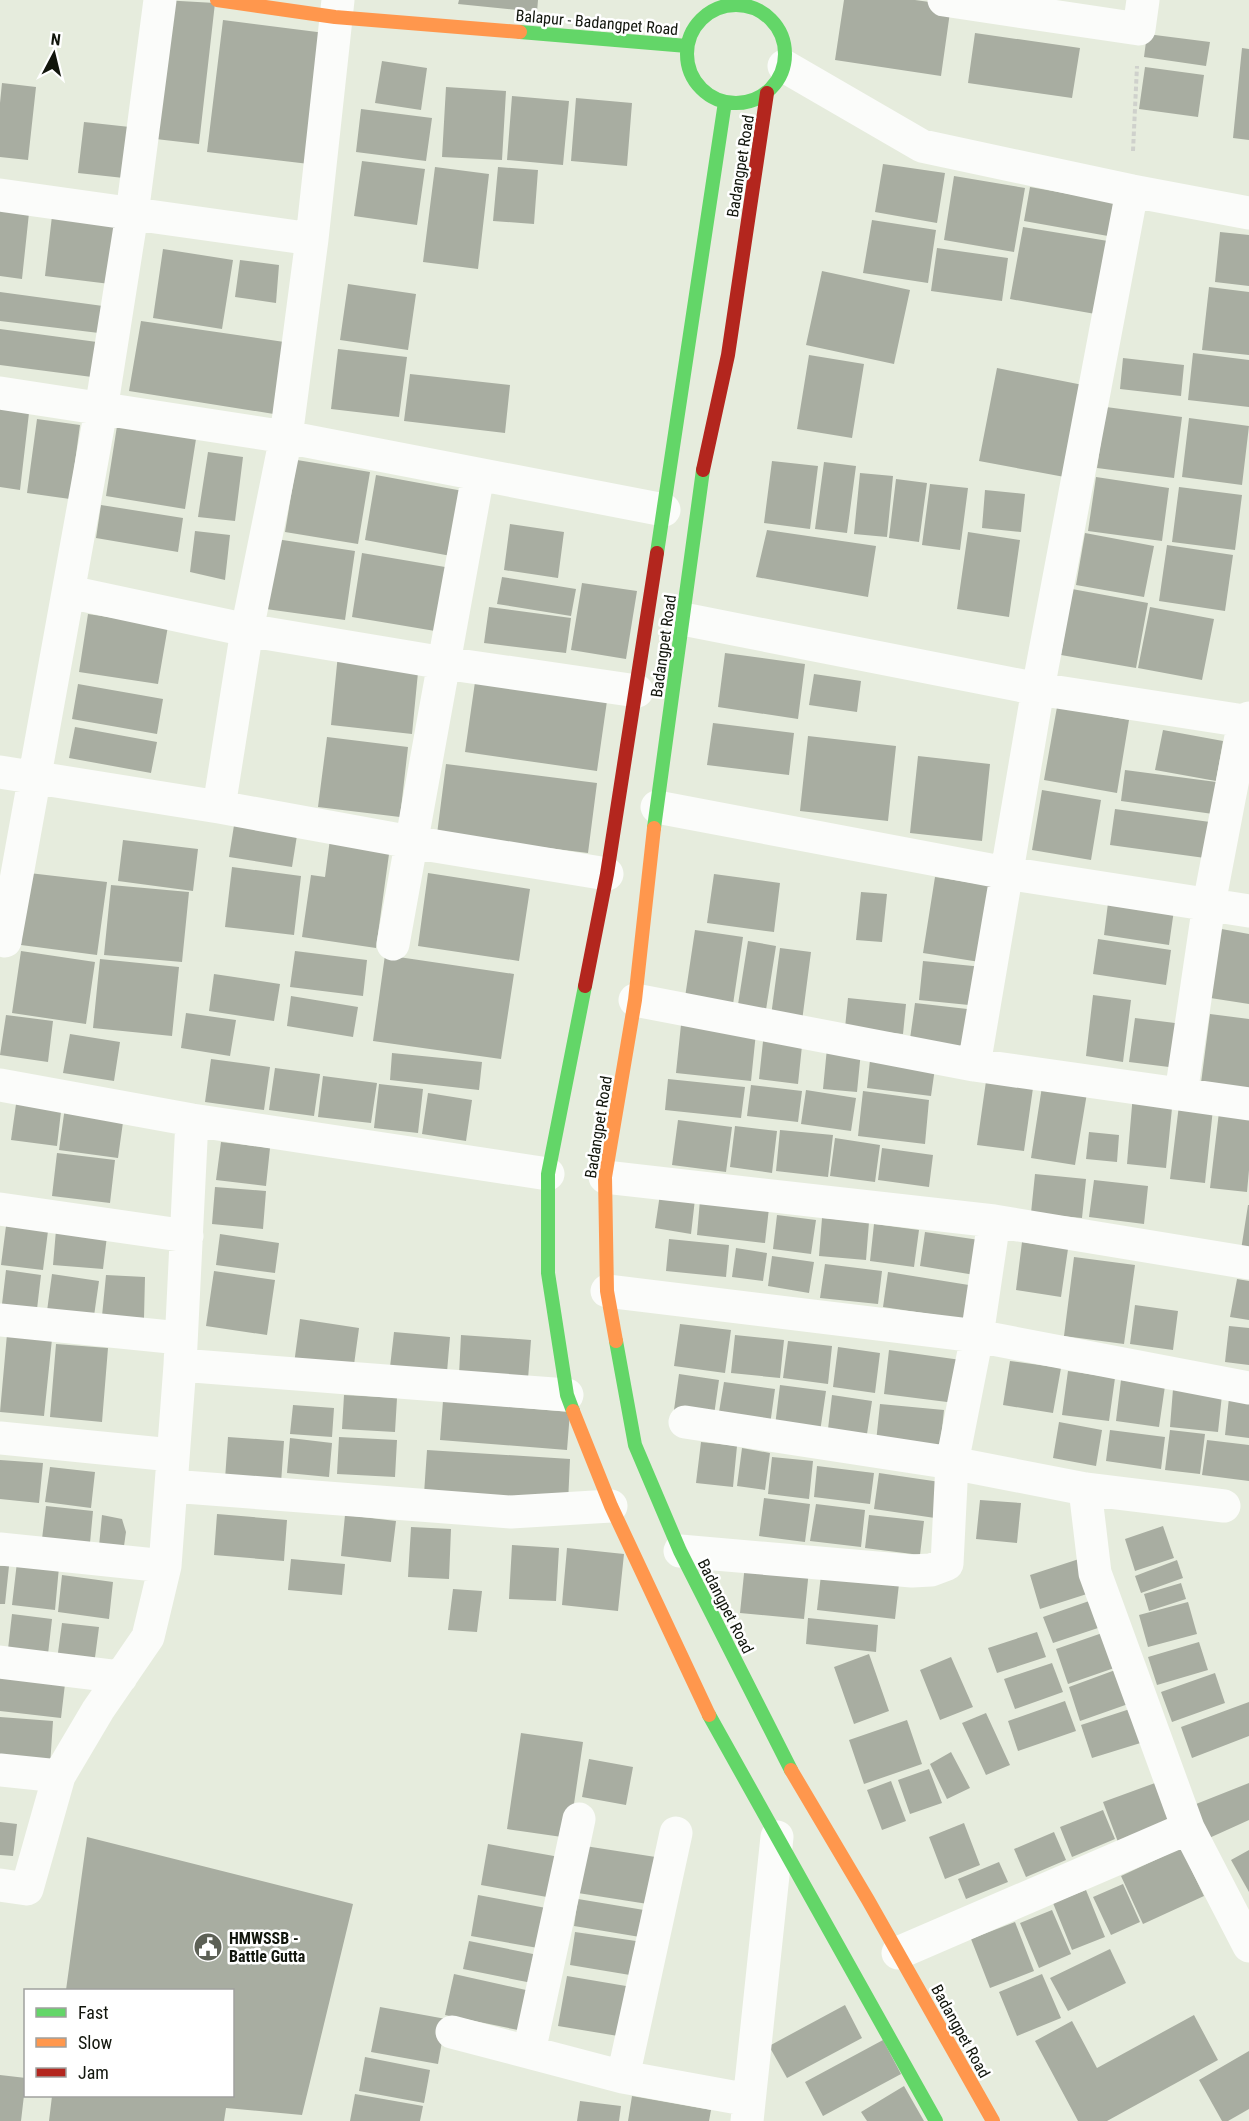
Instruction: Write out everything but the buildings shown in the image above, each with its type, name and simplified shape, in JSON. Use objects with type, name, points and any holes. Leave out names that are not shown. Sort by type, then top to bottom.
[{"type":"main road","name":"Balapur - Badangpet Road","points":[[218,0],[336,8],[687,46]]},
{"type":"main road","points":[[687,46],[692,31],[702,18],[716,9],[748,3],[770,18],[773,0]]},
{"type":"main road","name":"Badangpet Road","points":[[770,18],[778,27],[786,52],[776,79],[728,355],[705,458],[657,807],[635,1000],[605,1177],[607,1291],[635,1444],[680,1551],[790,1769],[993,2121]]},
{"type":"main road","name":"Badangpet Road","points":[[687,46],[687,61],[691,75],[699,87],[724,102],[739,103],[754,100],[776,79]]},
{"type":"main road","name":"Badangpet Road","points":[[724,102],[637,691],[607,874],[548,1174],[548,1273],[567,1395],[611,1506],[717,1732],[936,2121]]},
{"type":"street","points":[[4,941],[69,592],[100,410],[132,214],[160,0]]},
{"type":"street","points":[[944,0],[1141,14]]},
{"type":"street","points":[[219,807],[247,630],[286,437],[312,239],[336,8]]},
{"type":"street","points":[[776,79],[922,146],[1249,213]]},
{"type":"street","points":[[974,1065],[1038,688],[1132,190]]},
{"type":"street","points":[[0,195],[312,239]]},
{"type":"street","points":[[0,393],[286,437],[664,510]]},
{"type":"street","points":[[393,944],[478,475]]},
{"type":"street","points":[[69,592],[247,630],[444,663],[637,691]]},
{"type":"street","points":[[683,620],[1038,688],[1246,719],[1209,904],[1182,1094]]},
{"type":"street","points":[[0,772],[607,874]]},
{"type":"street","points":[[657,807],[1006,873],[1249,911]]},
{"type":"street","points":[[635,1000],[974,1065],[1249,1104]]},
{"type":"street","points":[[0,1085],[192,1120],[548,1174]]},
{"type":"street","points":[[0,1885],[27,1889],[59,1776],[98,1710],[148,1637],[165,1566],[180,1352],[192,1120]]},
{"type":"street","points":[[605,1177],[994,1221],[1249,1263]]},
{"type":"street","points":[[0,1209],[187,1236]]},
{"type":"street","points":[[680,1551],[912,1571],[931,1570],[946,1564],[952,1463],[977,1336],[994,1221]]},
{"type":"street","points":[[607,1291],[977,1336],[1249,1388]]},
{"type":"street","points":[[0,1320],[180,1352],[567,1395]]},
{"type":"street","points":[[685,1422],[952,1463],[1085,1489],[1224,1506]]},
{"type":"street","points":[[0,1438],[172,1471],[511,1512],[611,1506]]},
{"type":"street","points":[[1085,1489],[1095,1573],[1188,1828],[1249,1946]]},
{"type":"street","points":[[0,1549],[165,1566]]},
{"type":"street","points":[[0,1662],[121,1677]]},
{"type":"street","points":[[0,1770],[59,1776]]},
{"type":"street","points":[[530,2052],[579,1819]]},
{"type":"street","points":[[898,1953],[1188,1828]]},
{"type":"street","points":[[622,2077],[676,1833]]},
{"type":"street","points":[[452,2032],[748,2110],[777,1838]]},
{"type":"path","points":[[1132,190],[1141,14]]},
{"type":"traffic: fast","points":[[736,5],[755,9],[771,19],[781,35],[785,54],[781,73],[771,89],[755,99],[736,103],[717,99],[701,89],[691,73],[687,54],[691,35],[701,19],[717,9],[736,5]]},
{"type":"traffic: fast","points":[[520,32],[687,46]]},
{"type":"traffic: fast","points":[[657,553],[725,102]]},
{"type":"traffic: fast","points":[[654,828],[703,470]]},
{"type":"traffic: fast","points":[[573,1411],[567,1395],[548,1273],[548,1174],[585,986]]},
{"type":"traffic: fast","points":[[616,1341],[635,1445],[680,1551],[791,1770]]},
{"type":"traffic: fast","points":[[709,1715],[936,2121]]},
{"type":"traffic: slow","points":[[217,0],[335,17],[520,32]]},
{"type":"traffic: slow","points":[[616,1341],[607,1291],[605,1177],[635,1000],[654,828]]},
{"type":"traffic: slow","points":[[573,1411],[611,1506],[709,1715]]},
{"type":"traffic: slow","points":[[791,1770],[868,1900],[993,2121]]},
{"type":"traffic: jam","points":[[703,470],[728,355],[767,93]]},
{"type":"traffic: jam","points":[[585,986],[607,874],[657,553]]},
{"type":"place","name":"HMWSSB - Battle Gutta","points":[[208,1947]]}]
